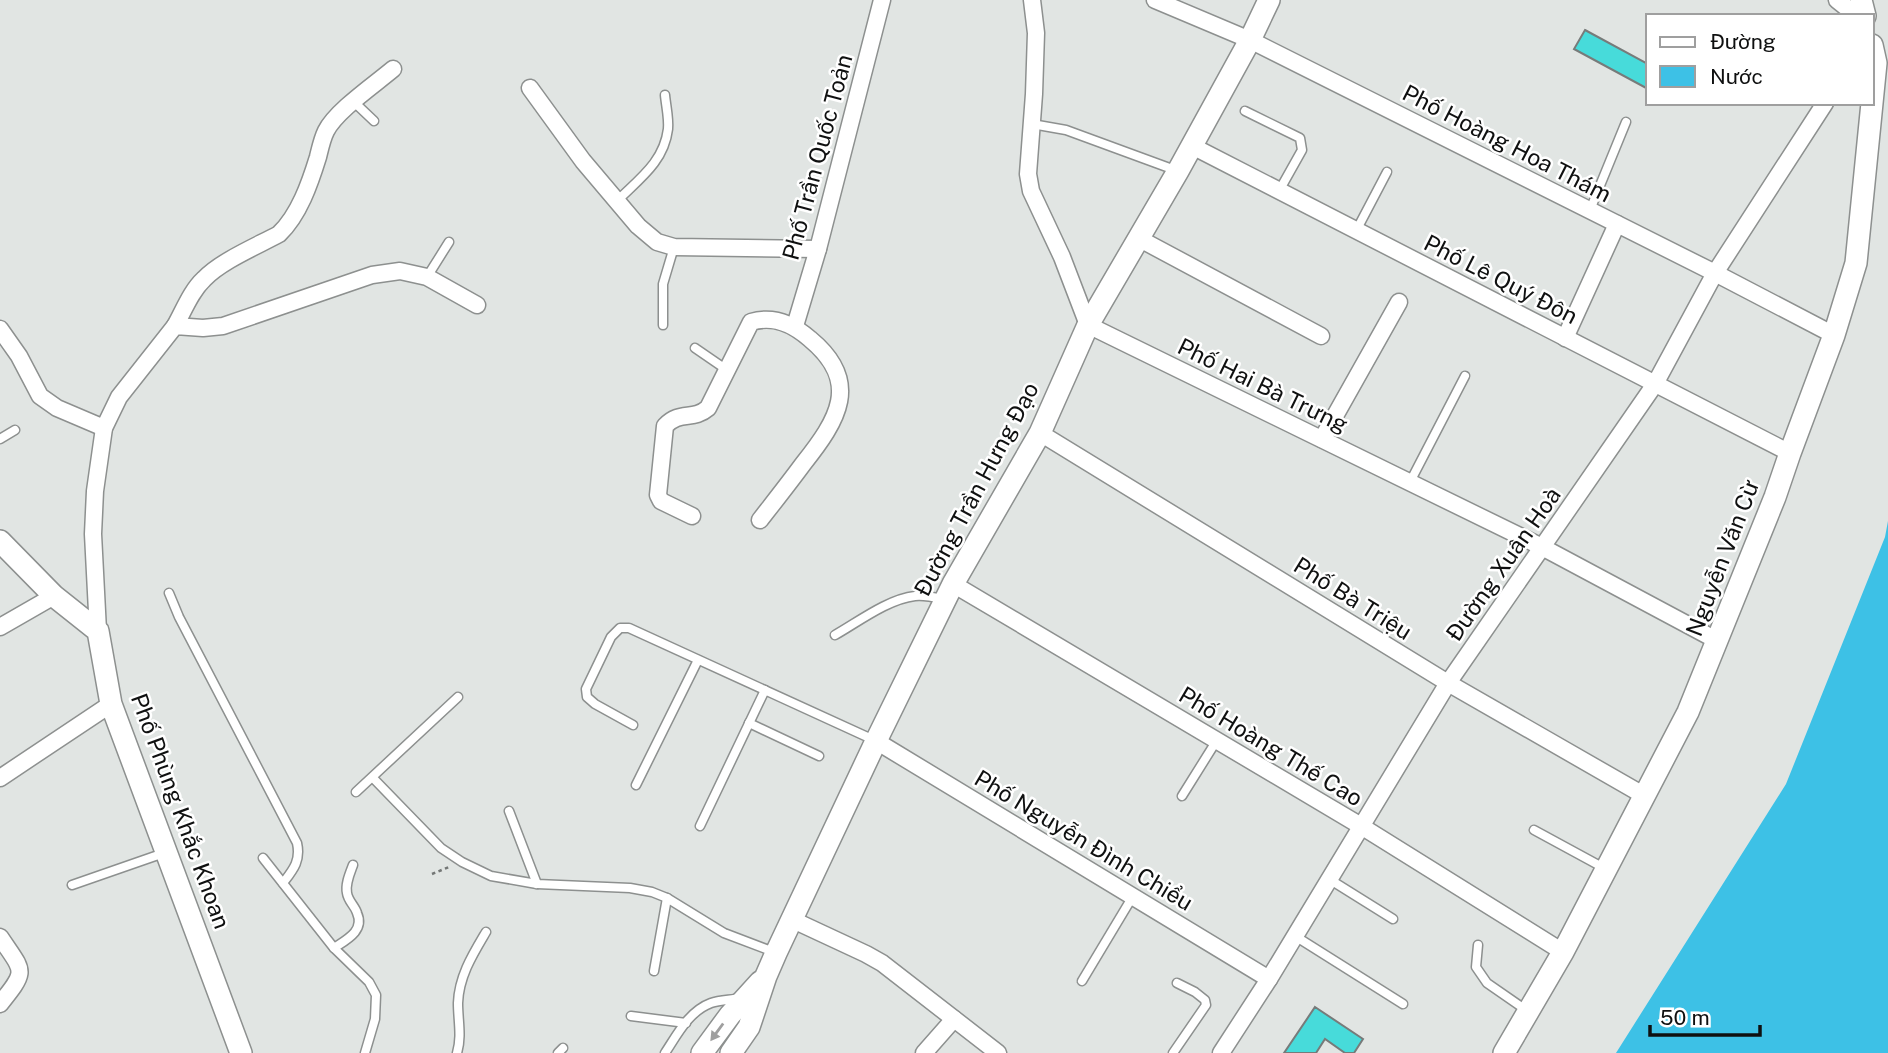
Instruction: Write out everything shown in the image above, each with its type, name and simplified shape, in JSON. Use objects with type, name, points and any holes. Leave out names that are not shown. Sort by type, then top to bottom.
[{"type":"street","name":"Phố Trần Quốc Toản","points":[[795,326],[818,248],[882,0]]},
{"type":"street","points":[[1032,0],[1036,33],[1028,174],[1031,191],[1062,257],[1088,325]]},
{"type":"street","name":"Phố Hoàng Hoa Thám","points":[[1155,0],[1250,40],[1835,335]]},
{"type":"street","name":"Đường Trần Hưng Đạo","points":[[731,1053],[749,1027],[776,953],[949,592],[1040,433],[1088,325],[1192,146],[1269,0]]},
{"type":"street","points":[[1837,0],[1854,14]]},
{"type":"street","points":[[98,631],[93,534],[95,491],[104,428],[119,397],[176,326],[203,279],[279,234],[287,226],[313,173],[326,132],[335,118],[393,69]]},
{"type":"street","points":[[530,88],[583,161],[638,226],[657,242],[674,247],[818,248]]},
{"type":"street","name":"Đường Xuân Hoà","points":[[1221,1053],[1269,979],[1448,683],[1655,384],[1715,273],[1824,105]]},
{"type":"street","name":"Nguyễn Văn Cừ","points":[[1504,1053],[1563,951],[1688,712],[1775,497],[1835,335],[1856,263],[1870,105]]},
{"type":"street","name":"Phố Lê Quý Đôn","points":[[1192,146],[1790,453]]},
{"type":"street","points":[[1565,338],[1617,224]]},
{"type":"street","points":[[1138,238],[1321,336]]},
{"type":"street","points":[[176,326],[223,326],[372,275],[400,271],[427,277],[477,305]]},
{"type":"street","points":[[1322,439],[1399,302]]},
{"type":"street","points":[[692,516],[661,501],[658,495],[665,426],[673,418],[701,414],[709,408],[751,322],[763,318],[795,326],[825,352],[836,369],[840,388],[838,411],[824,438],[760,520]]},
{"type":"street","name":"Phố Hai Bà Trưng","points":[[1088,325],[1542,547],[1718,641]]},
{"type":"street","points":[[0,329],[19,356],[40,396],[57,408],[104,428]]},
{"type":"street","name":"Phố Bà Triệu","points":[[1040,433],[1448,683],[1645,796]]},
{"type":"street","points":[[0,541],[54,596],[98,631]]},
{"type":"street","name":"Phố Hoàng Thế Cao","points":[[949,592],[1217,740],[1361,825],[1563,951]]},
{"type":"street","points":[[0,627],[54,596]]},
{"type":"street","name":"Phố Phùng Khắc Khoan","points":[[98,631],[111,704],[241,1053]]},
{"type":"street","points":[[0,778],[111,704]]},
{"type":"street","name":"Phố Nguyễn Đình Chiểu","points":[[876,741],[1269,979]]},
{"type":"street","points":[[793,920],[882,963],[998,1053]]},
{"type":"street","points":[[0,937],[20,966],[20,979],[0,1004]]},
{"type":"street","name":"Đường Trần Hưng Đạo","points":[[702,1053],[730,1015],[766,976]]},
{"type":"street","points":[[924,1053],[954,1019]]},
{"type":"lane","points":[[617,201],[654,164],[664,149],[668,126],[666,95]]},
{"type":"lane","points":[[354,102],[374,121]]},
{"type":"lane","points":[[1245,111],[1300,138],[1302,150],[1279,191]]},
{"type":"lane","points":[[1590,210],[1626,122]]},
{"type":"lane","points":[[1032,124],[1066,130],[1178,171]]},
{"type":"lane","points":[[1356,231],[1387,172]]},
{"type":"lane","points":[[427,277],[449,242]]},
{"type":"lane","points":[[663,325],[663,284],[674,247]]},
{"type":"lane","points":[[695,348],[727,370]]},
{"type":"lane","points":[[1410,482],[1465,376]]},
{"type":"lane","points":[[0,439],[15,430]]},
{"type":"lane","points":[[835,635],[888,604],[917,595],[949,592]]},
{"type":"lane","points":[[169,593],[297,844],[300,854],[297,865],[283,883]]},
{"type":"lane","points":[[633,725],[587,697],[586,689],[611,637],[620,628],[629,628],[876,741]]},
{"type":"lane","points":[[636,785],[698,660]]},
{"type":"lane","points":[[701,826],[765,690]]},
{"type":"lane","points":[[356,792],[458,697]]},
{"type":"lane","points":[[749,723],[819,756]]},
{"type":"lane","points":[[1182,796],[1217,740]]},
{"type":"lane","points":[[373,778],[441,848],[491,876],[537,884],[631,888],[652,892],[667,898],[724,933],[776,953]]},
{"type":"lane","points":[[509,811],[537,884]]},
{"type":"lane","points":[[1534,830],[1606,870]]},
{"type":"lane","points":[[72,885],[167,852]]},
{"type":"lane","points":[[263,858],[334,948],[369,982],[376,995],[375,1019],[365,1053]]},
{"type":"lane","points":[[334,948],[356,932],[358,926],[357,913],[346,893],[353,865]]},
{"type":"lane","points":[[1329,879],[1393,919]]},
{"type":"lane","points":[[1082,981],[1133,896]]},
{"type":"lane","points":[[654,971],[667,898]]},
{"type":"lane","points":[[457,1053],[460,1042],[460,985],[469,960],[486,932]]},
{"type":"lane","points":[[1295,936],[1403,1004]]},
{"type":"lane","points":[[1478,945],[1476,967],[1487,983],[1529,1012]]},
{"type":"lane","points":[[1173,1053],[1206,1005],[1205,1000],[1195,992],[1177,983]]},
{"type":"lane","points":[[665,1053],[698,1010],[713,1003],[746,997]]},
{"type":"lane","points":[[631,1016],[686,1023]]},
{"type":"path","points":[[432,874],[462,862]]},
{"type":"water","points":[[1888,521],[1888,1053],[1616,1053],[1786,784],[1885,537]]},
{"type":"building","points":[[1585,30],[1646,63],[1646,88],[1574,49]]},
{"type":"building","points":[[1315,1007],[1363,1039],[1354,1053],[1345,1053],[1325,1039],[1316,1053],[1284,1053]]}]
